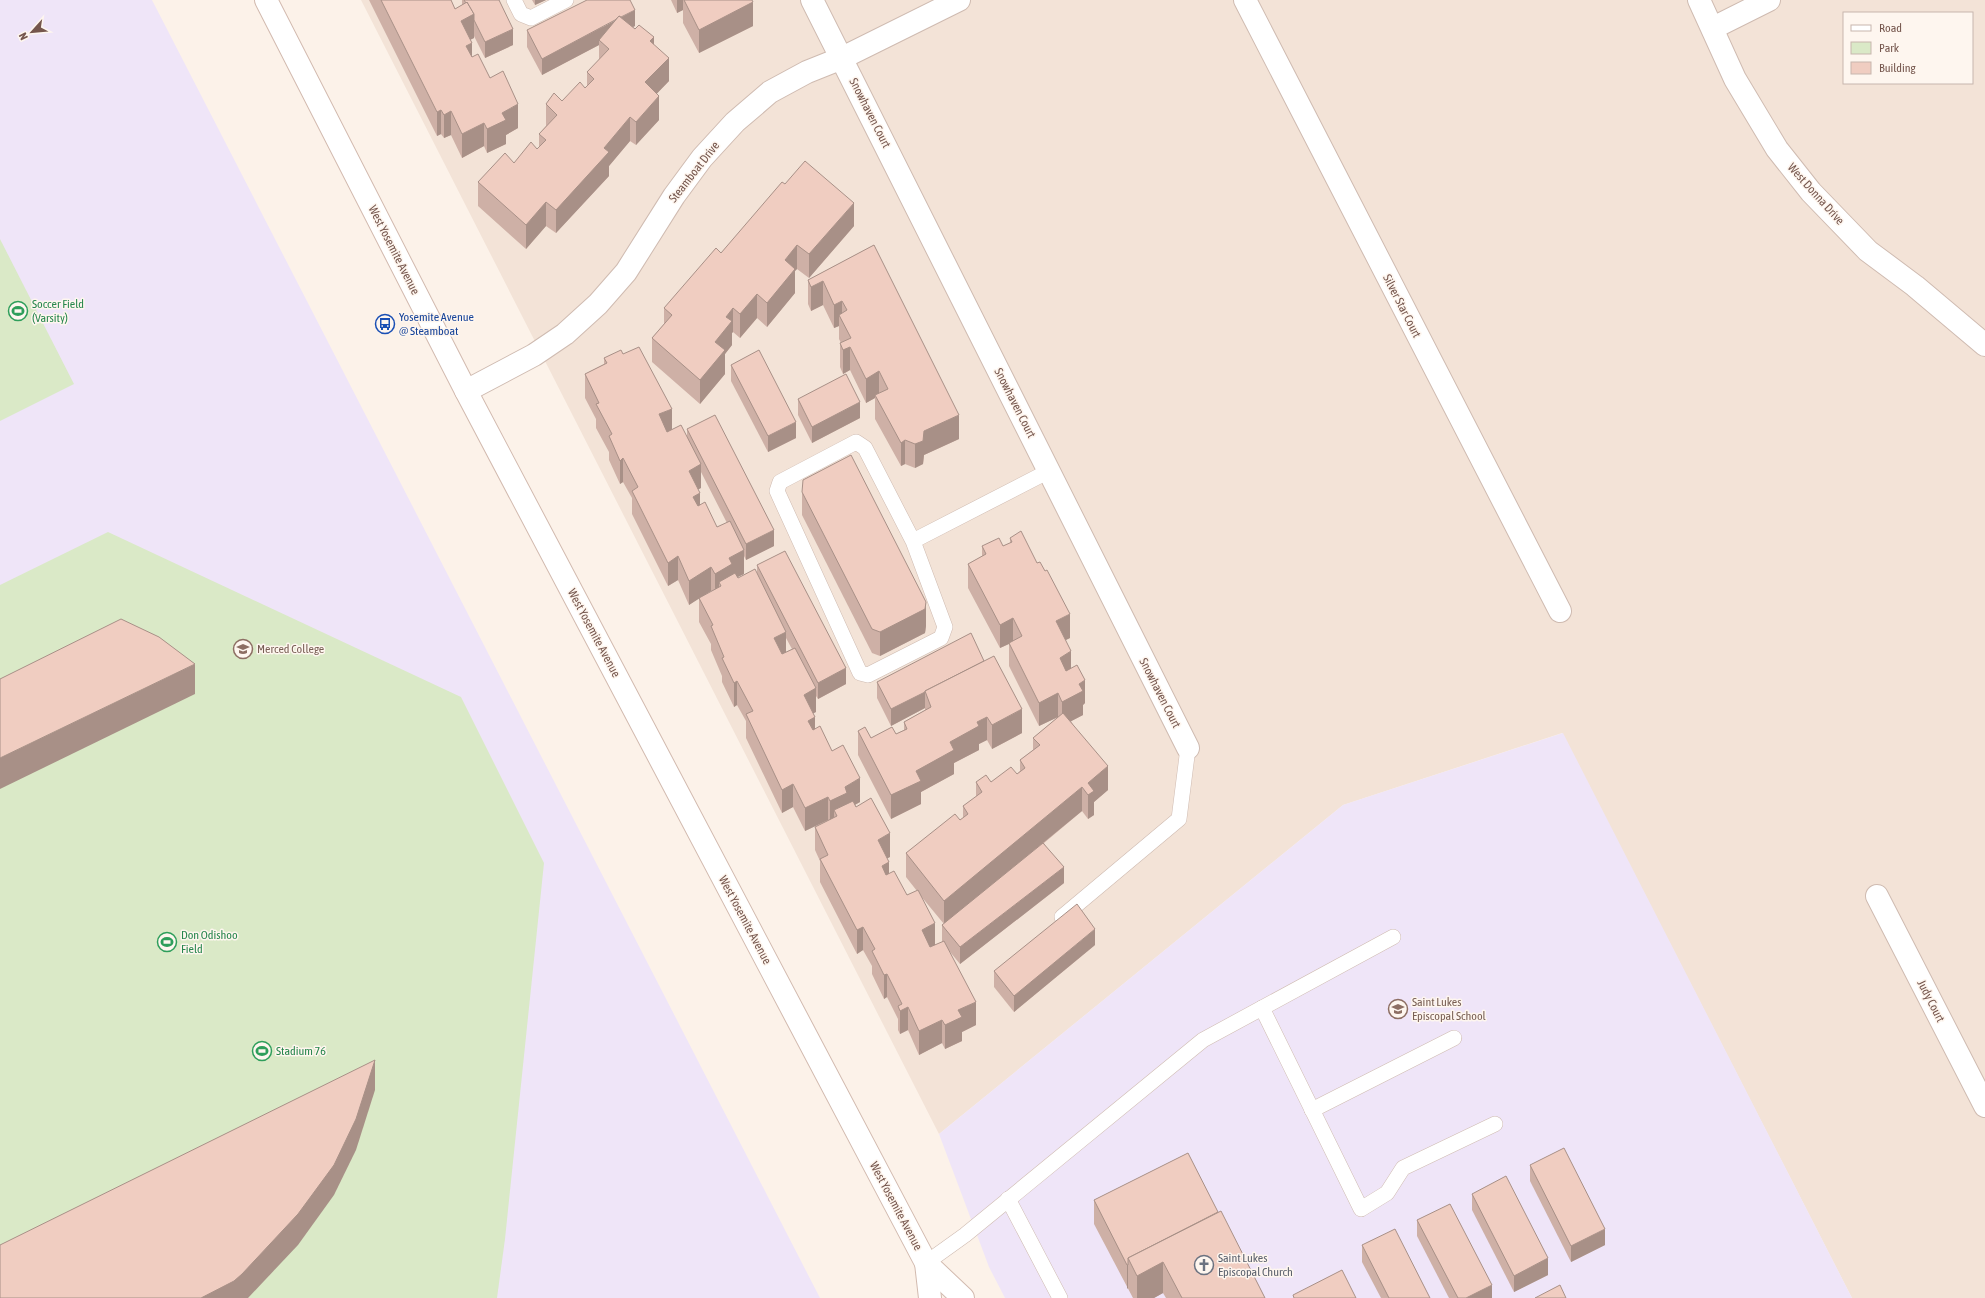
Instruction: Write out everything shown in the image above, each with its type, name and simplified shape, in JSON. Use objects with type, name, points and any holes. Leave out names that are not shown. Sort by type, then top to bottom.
[{"type":"street","name":"West Yosemite Avenue","points":[[266,0],[466,391],[926,1264],[963,1298]]},
{"type":"street","name":"Snowhaven Court","points":[[812,0],[1188,748]]},
{"type":"street","name":"Steamboat Drive","points":[[466,391],[534,355],[565,334],[598,304],[626,272],[678,189],[702,158],[735,122],[770,92],[807,72],[842,58],[959,0]]},
{"type":"street","name":"Silver Star Court","points":[[1245,0],[1560,611]]},
{"type":"street","name":"West Donna Drive","points":[[1699,0],[1736,79],[1777,149],[1811,192],[1868,251],[1915,286],[1985,345]]},
{"type":"street","points":[[1713,28],[1769,0]]},
{"type":"street","name":"Judy Court","points":[[1877,896],[1985,1106]]},
{"type":"street","name":"West Yosemite Avenue","points":[[926,1264],[930,1298]]},
{"type":"lane","points":[[514,0],[521,14],[531,18],[566,0]]},
{"type":"lane","points":[[856,442],[865,448],[913,541],[945,627],[941,638],[868,676],[860,673],[777,491],[780,482],[856,442]]},
{"type":"lane","points":[[913,541],[1049,471]]},
{"type":"lane","points":[[1048,929],[1179,819],[1188,748]]},
{"type":"lane","points":[[926,1264],[1203,1040],[1393,937]]},
{"type":"lane","points":[[1262,1008],[1361,1209],[1387,1194],[1403,1168],[1495,1124]]},
{"type":"lane","points":[[1312,1110],[1454,1038]]},
{"type":"lane","points":[[1008,1199],[1060,1298]]},
{"type":"shaded area","name":"Merced College","points":[[0,0],[152,0],[820,1298],[0,1298]]},
{"type":"shaded area","points":[[361,0],[1985,0],[1985,1298],[1852,1298],[1562,733],[1343,805],[939,1134]]},
{"type":"shaded area","name":"Saint Lukes Episcopal School","points":[[1563,733],[1852,1298],[1005,1298],[989,1267],[939,1134],[1343,805]]},
{"type":"green space","name":"Soccer Field (Varsity)","points":[[0,239],[74,384],[0,421]]},
{"type":"green space","name":"Stadium 76","points":[[108,532],[461,697],[544,863],[505,1239],[497,1298],[0,1298],[0,585]]},
{"type":"building","points":[[381,0],[451,0],[455,9],[467,2],[474,14],[461,21],[472,43],[466,46],[472,57],[478,54],[490,78],[503,71],[518,104],[502,113],[506,120],[487,129],[484,123],[462,134],[451,111],[444,115],[441,110],[437,112]]},
{"type":"building","points":[[464,0],[499,0],[513,29],[485,42],[474,20],[474,14],[467,2],[466,3]]},
{"type":"building","points":[[587,0],[630,0],[635,10],[621,17],[619,16],[615,20],[542,59],[527,30]]},
{"type":"building","points":[[684,0],[752,0],[753,2],[699,30]]},
{"type":"building","points":[[619,16],[635,29],[639,25],[654,37],[650,41],[669,58],[645,82],[659,96],[636,122],[630,117],[604,148],[609,152],[556,210],[546,202],[526,225],[478,182],[505,153],[514,163],[531,142],[537,149],[546,140],[539,134],[557,115],[546,104],[554,93],[562,101],[580,82],[585,88],[594,79],[587,72],[609,49],[599,40]]},
{"type":"building","points":[[805,161],[854,203],[809,254],[797,245],[785,260],[795,269],[767,303],[757,294],[740,314],[733,308],[726,317],[732,321],[715,342],[725,350],[700,380],[652,338],[672,315],[664,308],[716,248],[721,253],[782,182],[785,184]]},
{"type":"building","points":[[874,245],[959,415],[924,431],[923,441],[915,444],[905,440],[901,443],[875,395],[888,389],[879,371],[866,379],[850,347],[843,350],[840,343],[851,338],[839,315],[847,310],[842,301],[834,305],[823,281],[811,287],[808,280]]},
{"type":"building","points":[[639,347],[672,409],[659,414],[667,432],[681,425],[701,464],[689,471],[700,493],[693,497],[698,506],[705,502],[717,527],[730,521],[744,550],[729,558],[732,564],[715,574],[711,567],[689,581],[678,556],[668,563],[632,491],[638,487],[623,458],[620,461],[609,436],[612,434],[596,404],[599,403],[585,374],[607,363],[604,358],[621,350],[623,354]]},
{"type":"building","points":[[759,350],[796,422],[768,436],[731,365]]},
{"type":"building","points":[[846,374],[860,402],[812,427],[798,399]]},
{"type":"building","points":[[715,415],[774,530],[746,544],[687,429]]},
{"type":"building","points":[[851,455],[926,602],[925,609],[880,632],[872,629],[802,492],[803,480]]},
{"type":"building","points":[[1021,531],[1037,563],[1040,562],[1045,571],[1047,570],[1070,614],[1056,621],[1071,651],[1060,658],[1066,671],[1077,665],[1085,680],[1079,684],[1083,691],[1062,702],[1058,693],[1039,703],[1009,643],[1022,636],[1013,618],[1000,625],[968,564],[986,554],[982,546],[999,538],[1003,546],[1012,542],[1010,538]]},
{"type":"building","points":[[785,551],[846,668],[818,683],[757,565]]},
{"type":"building","points":[[755,569],[786,632],[774,638],[782,654],[795,648],[816,688],[804,695],[815,717],[808,721],[813,730],[820,726],[832,751],[843,745],[860,778],[845,787],[847,793],[830,801],[828,797],[805,808],[793,784],[782,790],[746,714],[753,711],[737,681],[734,683],[722,658],[724,657],[711,626],[713,625],[699,598],[721,586],[719,582],[735,573],[738,578]]},
{"type":"building","points":[[121,619],[159,637],[195,664],[0,758],[0,679]]},
{"type":"building","points":[[971,633],[984,661],[891,709],[877,682]]},
{"type":"building","points":[[994,656],[1022,709],[992,725],[987,717],[977,722],[979,726],[950,742],[954,750],[916,771],[921,781],[891,795],[858,731],[865,727],[871,738],[892,727],[896,734],[907,729],[904,722],[931,707],[925,691]]},
{"type":"building","points":[[1063,713],[1108,766],[1088,783],[1094,791],[1088,795],[1082,787],[944,901],[906,853],[955,814],[960,820],[968,814],[963,806],[982,792],[976,782],[986,775],[991,782],[1011,767],[1017,774],[1025,768],[1020,760],[1040,745],[1033,738]]},
{"type":"building","points":[[871,798],[890,833],[878,840],[889,862],[882,866],[886,875],[894,871],[907,895],[918,890],[935,923],[922,930],[930,947],[944,941],[976,1002],[958,1010],[962,1017],[945,1025],[942,1020],[919,1031],[908,1007],[900,1011],[898,1006],[902,1004],[887,974],[884,975],[872,951],[875,949],[863,927],[857,930],[820,859],[828,855],[815,827],[837,816],[834,810],[853,801],[856,807]]},
{"type":"building","points":[[1043,843],[1064,867],[960,947],[942,925]]},
{"type":"building","points":[[1077,904],[1095,929],[1014,996],[994,971]]},
{"type":"building","points":[[375,1060],[356,1119],[334,1165],[298,1214],[234,1281],[201,1298],[0,1298],[0,1245]]},
{"type":"building","points":[[1564,1148],[1605,1229],[1571,1246],[1530,1165]]},
{"type":"building","points":[[1188,1153],[1218,1212],[1128,1258],[1127,1265],[1094,1200]]},
{"type":"building","points":[[1506,1176],[1548,1258],[1514,1276],[1472,1194]]},
{"type":"building","points":[[1450,1204],[1492,1285],[1466,1298],[1458,1298],[1417,1220]]},
{"type":"building","points":[[1221,1211],[1265,1298],[1182,1298],[1163,1262],[1137,1276],[1128,1258]]},
{"type":"building","points":[[1395,1229],[1430,1298],[1389,1298],[1362,1245]]},
{"type":"building","points":[[1342,1270],[1356,1298],[1294,1298],[1293,1295]]},
{"type":"building","points":[[1560,1285],[1566,1298],[1535,1298]]},
{"type":"place","name":"Soccer Field (Varsity)","points":[[18,311]]},
{"type":"place","name":"Yosemite Avenue @ Steamboat","points":[[385,324]]},
{"type":"place","name":"Merced College","points":[[243,649]]},
{"type":"place","name":"Don Odishoo Field","points":[[167,942]]},
{"type":"place","name":"Saint Lukes Episcopal School","points":[[1398,1009]]},
{"type":"place","name":"Stadium 76","points":[[262,1051]]},
{"type":"place","name":"Saint Lukes Episcopal Church","points":[[1204,1265]]}]
